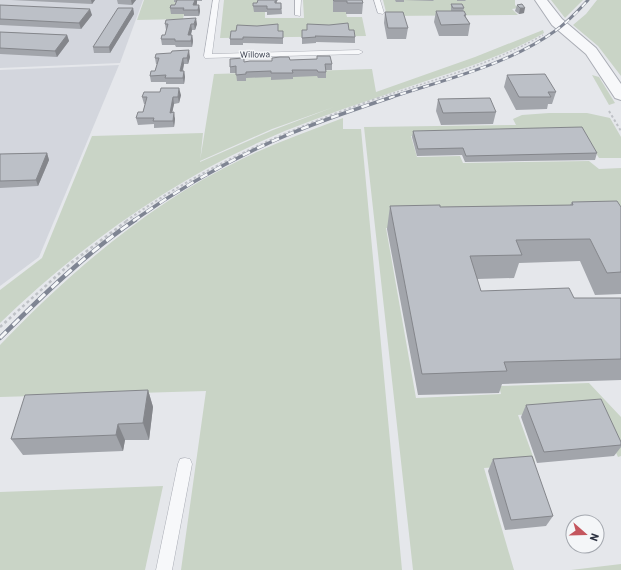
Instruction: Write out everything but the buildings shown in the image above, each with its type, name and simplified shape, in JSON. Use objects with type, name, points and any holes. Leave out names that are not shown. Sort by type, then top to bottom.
[{"type":"street","points":[[541,0],[557,22],[591,51],[620,90]]},
{"type":"lane","name":"Willowa","points":[[216,0],[208,56],[359,52]]},
{"type":"lane","points":[[298,0],[298,15]]},
{"type":"lane","points":[[377,0],[381,13]]},
{"type":"lane","points":[[164,570],[185,464]]},
{"type":"path","points":[[0,327],[63,270],[126,220],[168,192],[206,170],[259,144],[317,120],[481,63],[524,46],[548,32]]},
{"type":"shaded area","points":[[0,0],[143,0],[120,63],[0,68]]},
{"type":"shaded area","points":[[119,65],[39,257],[0,286],[0,70]]},
{"type":"green space","points":[[144,0],[187,0],[183,19],[137,20]]},
{"type":"green space","points":[[224,0],[265,0],[265,18],[304,18],[303,0],[343,0],[347,17],[362,17],[366,36],[220,38]]},
{"type":"green space","points":[[383,0],[515,0],[515,5],[519,8],[512,9],[518,15],[387,16]]},
{"type":"green space","points":[[551,0],[583,0],[565,18]]},
{"type":"green space","points":[[597,0],[621,0],[621,76],[598,46],[573,25],[586,14]]},
{"type":"green space","points":[[543,30],[544,33],[530,41],[488,60],[316,119],[229,157],[188,179],[109,231],[71,260],[0,323],[0,290],[42,258],[92,136],[203,133],[200,159],[214,74],[372,69],[376,92],[475,57]],"holes":[[[334,107],[273,130],[200,161],[272,129]]]},
{"type":"green space","points":[[592,75],[599,77],[615,103],[609,105]]},
{"type":"green space","points":[[587,113],[610,118],[621,137],[621,158],[599,158],[584,133],[411,136],[417,157],[460,156],[463,163],[589,161],[599,169],[621,168],[621,225],[611,222],[386,228],[416,398],[501,394],[499,386],[589,383],[621,417],[621,456],[618,457],[595,409],[518,415],[535,462],[528,465],[484,468],[514,570],[413,570],[364,127],[516,125],[513,119],[522,115]]},
{"type":"green space","points":[[343,118],[343,129],[361,129],[402,570],[181,570],[206,391],[0,397],[0,345],[54,291],[83,266],[143,218],[175,196],[254,153]]},
{"type":"green space","points":[[163,486],[145,570],[0,570],[0,492]]},
{"type":"green space","points":[[621,564],[621,570],[571,570]]},
{"type":"railway","points":[[390,98],[453,78],[517,53],[537,43],[560,28],[588,0]]},
{"type":"railway","points":[[133,221],[210,172],[271,142],[317,123],[390,98]]},
{"type":"railway","points":[[0,338],[81,261],[135,220]]}]
